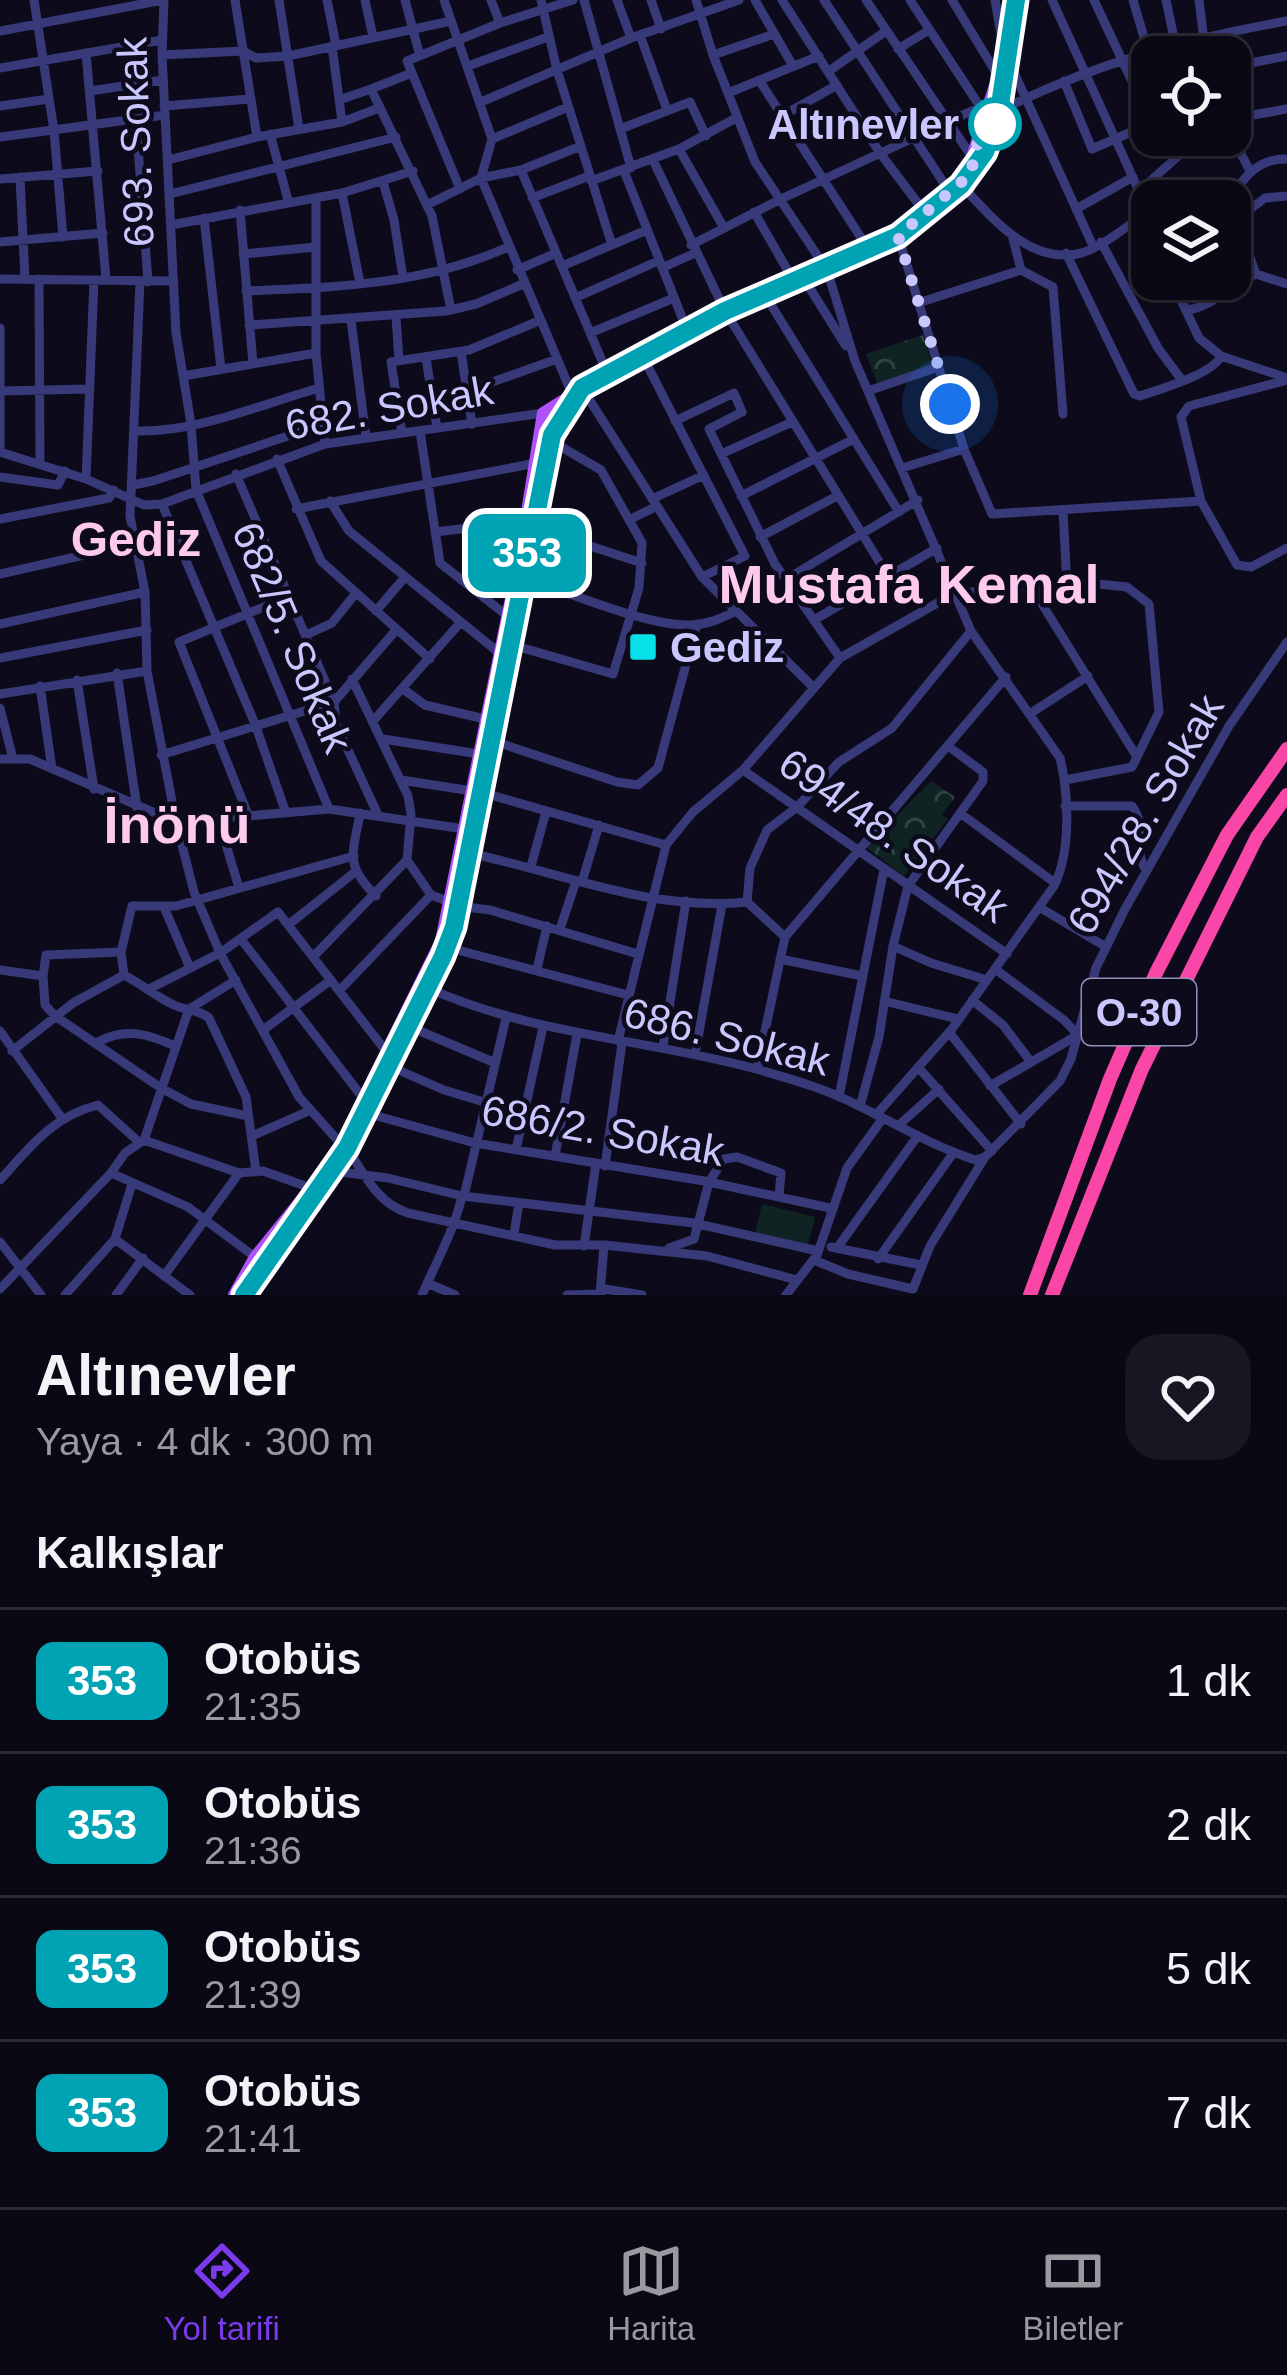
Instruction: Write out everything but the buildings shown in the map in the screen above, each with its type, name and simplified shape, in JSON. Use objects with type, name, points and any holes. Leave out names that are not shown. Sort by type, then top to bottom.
[{"type":"highway","name":"O-30","points":[[1030,1295],[1156,973],[1227,836],[1287,749]]},
{"type":"highway","name":"O-30","points":[[1052,1295],[1098,1172],[1152,1049],[1257,838],[1287,795]]},
{"type":"main road","points":[[244,1295],[332,1171],[454,904],[469,853],[485,719],[522,577],[542,413],[725,311],[898,236],[956,189],[985,152],[1012,0]]},
{"type":"main road","points":[[972,173],[973,157],[1007,56],[1012,0]]},
{"type":"main road","points":[[386,1057],[408,1026],[446,947],[464,829],[490,740],[505,614],[549,445],[577,391]]},
{"type":"main road","points":[[234,1295],[255,1257],[344,1146]]},
{"type":"street","points":[[34,0],[54,131],[63,237]]},
{"type":"street","points":[[0,31],[164,0]]},
{"type":"street","name":"693. Sokak","points":[[164,0],[164,110],[176,333],[183,376]]},
{"type":"street","points":[[235,0],[256,137]]},
{"type":"street","points":[[279,0],[299,129]]},
{"type":"street","points":[[327,0],[342,122]]},
{"type":"street","points":[[364,0],[373,37]]},
{"type":"street","points":[[405,0],[420,56]]},
{"type":"street","points":[[444,0],[492,139],[481,178],[557,359],[702,578],[813,687]]},
{"type":"street","points":[[491,0],[500,23]]},
{"type":"street","points":[[460,189],[407,61],[543,5],[573,0]]},
{"type":"street","points":[[584,0],[627,170],[687,330]]},
{"type":"street","points":[[617,0],[667,110]]},
{"type":"street","points":[[651,0],[661,28]]},
{"type":"street","points":[[696,0],[712,55],[755,162],[826,270],[855,361],[971,631],[1060,758],[1065,780],[1062,870],[1007,954],[879,1117],[847,1168],[817,1252],[788,1293],[802,1295]]},
{"type":"street","points":[[481,102],[636,37],[740,0]]},
{"type":"street","points":[[754,0],[793,66]]},
{"type":"street","points":[[782,0],[880,153],[926,214]]},
{"type":"street","points":[[824,0],[912,138],[956,189],[1012,239],[1076,254],[1131,224]]},
{"type":"street","points":[[866,0],[973,157]]},
{"type":"street","points":[[952,0],[998,76]]},
{"type":"street","points":[[995,0],[1002,40]]},
{"type":"street","points":[[1052,0],[1134,180]]},
{"type":"street","points":[[1094,0],[1131,79]]},
{"type":"street","points":[[1132,0],[1143,36]]},
{"type":"street","points":[[1166,0],[1173,36]]},
{"type":"street","points":[[1198,0],[1202,36]]},
{"type":"street","points":[[915,2],[929,30],[989,111]]},
{"type":"street","points":[[543,5],[557,70],[612,245]]},
{"type":"street","points":[[162,55],[243,51],[256,58],[288,56],[452,21]]},
{"type":"street","points":[[1207,36],[1287,21]]},
{"type":"street","points":[[898,49],[929,30]]},
{"type":"street","points":[[829,71],[886,31]]},
{"type":"street","points":[[712,55],[774,34]]},
{"type":"street","points":[[468,66],[548,37]]},
{"type":"street","points":[[0,68],[162,40]]},
{"type":"street","points":[[86,53],[103,233],[86,478]]},
{"type":"street","points":[[575,298],[693,249],[754,212],[946,123],[1026,98],[1131,55]]},
{"type":"street","points":[[728,93],[819,56]]},
{"type":"street","points":[[1007,56],[1076,209],[1181,379]]},
{"type":"street","points":[[1251,63],[1287,56]]},
{"type":"street","points":[[339,100],[412,73]]},
{"type":"street","points":[[90,91],[163,80]]},
{"type":"street","points":[[759,80],[869,250]]},
{"type":"street","points":[[1064,81],[1092,149],[1131,132]]},
{"type":"street","points":[[782,116],[837,85]]},
{"type":"street","points":[[371,89],[427,205],[451,310]]},
{"type":"street","points":[[0,106],[49,99]]},
{"type":"street","points":[[0,137],[136,120],[164,110],[250,99]]},
{"type":"street","points":[[620,129],[690,102],[706,136]]},
{"type":"street","points":[[492,139],[568,107]]},
{"type":"street","points":[[168,160],[256,137],[342,122],[380,108]]},
{"type":"street","points":[[1251,115],[1287,109]]},
{"type":"street","points":[[532,198],[653,160],[736,118]]},
{"type":"street","points":[[136,120],[144,282],[131,525],[145,592],[147,671],[160,755],[197,900],[220,953],[299,1097],[344,1146],[373,1189],[395,1209],[555,1245],[707,1256],[797,1280]]},
{"type":"street","points":[[270,134],[288,200]]},
{"type":"street","points":[[170,194],[396,137]]},
{"type":"street","points":[[427,205],[481,178],[520,170],[581,146]]},
{"type":"street","points":[[679,149],[724,228]]},
{"type":"street","points":[[1150,180],[1178,156]]},
{"type":"street","points":[[1242,156],[1250,171]]},
{"type":"street","points":[[1244,180],[1250,171],[1273,159],[1287,159]]},
{"type":"street","points":[[653,160],[725,311],[888,576]]},
{"type":"street","points":[[520,170],[608,374]]},
{"type":"street","points":[[0,179],[98,171]]},
{"type":"street","points":[[171,225],[288,200],[316,199],[413,172]]},
{"type":"street","points":[[20,177],[26,279]]},
{"type":"street","points":[[1076,209],[1133,177]]},
{"type":"street","points":[[383,182],[403,278]]},
{"type":"street","points":[[341,193],[359,284]]},
{"type":"street","points":[[1251,208],[1265,198],[1287,196]]},
{"type":"street","points":[[316,199],[316,352],[326,444]]},
{"type":"street","points":[[240,210],[253,364]]},
{"type":"street","points":[[754,212],[855,361]]},
{"type":"street","points":[[204,218],[221,370]]},
{"type":"street","points":[[562,266],[647,230]]},
{"type":"street","points":[[0,242],[103,233]]},
{"type":"street","points":[[898,236],[964,449],[992,514],[1202,501]]},
{"type":"street","points":[[1012,239],[1022,270],[1054,287],[1063,414]]},
{"type":"street","points":[[243,254],[316,247]]},
{"type":"street","points":[[246,291],[359,284],[443,272],[508,247]]},
{"type":"street","points":[[517,270],[556,253]]},
{"type":"street","points":[[1066,253],[1134,394],[1140,396],[1217,365],[1221,356]]},
{"type":"street","points":[[1251,258],[1256,274]]},
{"type":"street","points":[[918,302],[1022,270]]},
{"type":"street","points":[[1187,310],[1214,302],[1231,285],[1256,274],[1287,284]]},
{"type":"street","points":[[0,279],[174,281]]},
{"type":"street","points":[[39,279],[40,464]]},
{"type":"street","points":[[249,325],[451,310],[524,284]]},
{"type":"street","points":[[765,295],[899,512]]},
{"type":"street","points":[[590,333],[674,298]]},
{"type":"street","points":[[1182,300],[1199,338],[1221,356],[1287,379]]},
{"type":"street","points":[[396,316],[399,362]]},
{"type":"street","points":[[351,320],[367,437]]},
{"type":"street","points":[[402,433],[391,362],[461,352],[541,320]]},
{"type":"street","points":[[0,328],[0,452],[86,478],[144,505],[162,504],[255,725],[286,813]]},
{"type":"street","points":[[183,376],[316,352]]},
{"type":"street","points":[[461,352],[472,424]]},
{"type":"street","points":[[642,355],[746,556]]},
{"type":"street","points":[[426,358],[437,428]]},
{"type":"street","points":[[467,392],[557,359]]},
{"type":"street","points":[[868,391],[938,367]]},
{"type":"street","name":"682/5. Sokak","points":[[183,376],[196,490],[329,809]]},
{"type":"street","points":[[1287,379],[1189,406],[1181,418],[1202,501],[1237,565],[1251,567],[1287,548]]},
{"type":"street","points":[[136,431],[157,432],[320,388]]},
{"type":"street","points":[[1,391],[89,389]]},
{"type":"street","points":[[675,421],[734,393],[742,412],[709,429],[767,549],[840,658]]},
{"type":"street","name":"682. Sokak","points":[[162,504],[326,444],[542,413],[564,417]]},
{"type":"street","points":[[721,454],[792,422]]},
{"type":"street","points":[[133,484],[324,424]]},
{"type":"street","points":[[420,431],[440,563],[505,614]]},
{"type":"street","points":[[741,496],[854,439]]},
{"type":"street","points":[[330,501],[350,532],[460,623],[504,648],[614,674],[632,613],[642,543],[601,470],[549,445]]},
{"type":"street","points":[[902,468],[964,449]]},
{"type":"street","points":[[277,460],[321,561],[430,659]]},
{"type":"street","points":[[296,509],[536,463]]},
{"type":"street","points":[[0,477],[58,484],[65,471]]},
{"type":"street","points":[[236,474],[334,702],[335,724],[378,815]]},
{"type":"street","points":[[629,520],[704,475]]},
{"type":"street","points":[[0,520],[109,498],[114,490]]},
{"type":"street","points":[[760,536],[837,496]]},
{"type":"street","points":[[785,580],[918,500]]},
{"type":"street","points":[[1063,511],[1067,586]]},
{"type":"street","points":[[435,532],[529,524],[642,563]]},
{"type":"street","points":[[0,574],[137,543]]},
{"type":"street","points":[[814,620],[937,548]]},
{"type":"street","points":[[702,578],[767,549]]},
{"type":"street","points":[[376,611],[405,577]]},
{"type":"street","points":[[522,577],[632,613],[697,624],[736,611]]},
{"type":"street","points":[[584,1246],[628,994],[666,845],[693,812],[743,770],[840,658],[955,593],[1127,587],[1150,604],[1160,712],[1132,767],[1065,780]]},
{"type":"street","points":[[1032,588],[1137,757]]},
{"type":"street","points":[[0,624],[145,592]]},
{"type":"street","points":[[306,635],[332,623],[356,593]]},
{"type":"street","points":[[249,817],[179,642],[288,597]]},
{"type":"street","points":[[374,721],[460,623]]},
{"type":"street","points":[[490,740],[638,785],[658,768],[697,624]]},
{"type":"street","points":[[0,658],[147,630]]},
{"type":"street","points":[[160,755],[334,702],[396,630]]},
{"type":"street","points":[[747,902],[750,868],[759,841],[839,762],[892,728],[971,631]]},
{"type":"street","name":"694/28. Sokak","points":[[921,1265],[992,1151],[1060,1081],[1096,968],[1145,870],[1229,726],[1287,642]]},
{"type":"street","points":[[0,694],[147,671]]},
{"type":"street","points":[[117,673],[136,808]]},
{"type":"street","points":[[757,1070],[785,937],[1006,676]]},
{"type":"street","points":[[1031,713],[1088,676]]},
{"type":"street","points":[[77,680],[94,789]]},
{"type":"street","points":[[313,957],[407,860],[410,801],[352,680]]},
{"type":"street","points":[[40,686],[52,770]]},
{"type":"street","points":[[403,689],[425,705],[485,719]]},
{"type":"street","points":[[0,708],[6,759],[30,759],[176,822],[329,809],[464,829]]},
{"type":"street","points":[[383,739],[479,754]]},
{"type":"street","points":[[860,1106],[908,886],[983,781],[983,772],[948,746]]},
{"type":"street","name":"694/48. Sokak","points":[[743,770],[1007,954]]},
{"type":"street","points":[[401,779],[476,791],[666,845]]},
{"type":"street","points":[[1065,806],[1132,806],[1141,818],[1140,862],[1145,870]]},
{"type":"street","points":[[531,866],[546,812]]},
{"type":"street","points":[[360,813],[355,872],[376,896]]},
{"type":"street","points":[[960,813],[1055,883]]},
{"type":"street","points":[[219,820],[239,888]]},
{"type":"street","points":[[560,929],[599,825]]},
{"type":"street","points":[[469,853],[650,901],[747,902],[785,937]]},
{"type":"street","points":[[124,975],[121,952],[132,907],[197,900],[354,856]]},
{"type":"street","points":[[407,860],[431,896],[638,954]]},
{"type":"street","points":[[839,1096],[884,869]]},
{"type":"street","points":[[288,925],[355,872]]},
{"type":"street","points":[[339,991],[431,896]]},
{"type":"street","points":[[663,1046],[686,901]]},
{"type":"street","points":[[695,1054],[722,905]]},
{"type":"street","points":[[164,907],[190,968]]},
{"type":"street","points":[[1040,907],[1106,947]]},
{"type":"street","points":[[152,988],[220,953],[278,912],[386,1057],[444,1090],[484,1102]]},
{"type":"street","points":[[537,969],[548,926]]},
{"type":"street","points":[[241,939],[364,1105]]},
{"type":"street","points":[[893,946],[987,980]]},
{"type":"street","points":[[446,947],[628,994]]},
{"type":"street","points":[[121,952],[46,955],[45,1005],[161,1088],[191,1104],[248,1116]]},
{"type":"street","points":[[780,959],[862,976]]},
{"type":"street","points":[[991,1086],[1078,1036],[995,969]]},
{"type":"street","points":[[0,970],[44,976]]},
{"type":"street","points":[[124,975],[176,1006],[209,1018],[220,1034],[246,1097],[256,1172]]},
{"type":"street","points":[[0,1062],[55,1016],[124,975]]},
{"type":"street","points":[[0,1288],[125,1153],[142,1141],[189,1009],[236,980]]},
{"type":"street","points":[[263,1030],[331,980]]},
{"type":"street","name":"686. Sokak","points":[[428,988],[506,1018],[620,1042],[663,1046],[757,1070],[839,1096],[916,1138],[975,1160],[992,1151]]},
{"type":"street","points":[[972,1000],[1003,1025],[1031,1062]]},
{"type":"street","points":[[884,1001],[958,1019]]},
{"type":"street","points":[[422,1295],[456,1225],[506,1018]]},
{"type":"street","points":[[408,1026],[493,1062]]},
{"type":"street","points":[[516,1150],[543,1027]]},
{"type":"street","points":[[0,1031],[61,1118]]},
{"type":"street","points":[[98,1042],[137,1032],[175,1046]]},
{"type":"street","points":[[949,1032],[1021,1124]]},
{"type":"street","points":[[556,1156],[577,1034]]},
{"type":"street","points":[[918,1066],[992,1151]]},
{"type":"street","points":[[898,1126],[939,1089]]},
{"type":"street","points":[[0,1180],[61,1118],[98,1105],[142,1141],[239,1173],[256,1172],[311,1188]]},
{"type":"street","name":"686/2. Sokak","points":[[364,1105],[475,1143],[709,1182],[830,1208]]},
{"type":"street","points":[[252,1136],[311,1111]]},
{"type":"street","points":[[837,1248],[916,1138]]},
{"type":"street","points":[[878,1258],[953,1152]]},
{"type":"street","points":[[658,1250],[694,1239],[719,1162],[737,1157],[781,1172],[779,1197]]},
{"type":"street","points":[[332,1171],[463,1196],[699,1224],[817,1252],[848,1274],[914,1289],[921,1265],[837,1248],[817,1252]]},
{"type":"street","points":[[111,1173],[188,1208],[255,1257]]},
{"type":"street","points":[[164,1276],[239,1173]]},
{"type":"street","points":[[65,1295],[115,1239],[131,1184]]},
{"type":"street","points":[[514,1234],[519,1202]]},
{"type":"street","points":[[115,1239],[186,1294]]},
{"type":"street","points":[[0,1242],[41,1295]]},
{"type":"street","points":[[599,1294],[604,1245]]},
{"type":"street","points":[[116,1295],[143,1258]]},
{"type":"street","points":[[427,1283],[454,1295]]},
{"type":"street","points":[[568,1295],[599,1294],[604,1289],[641,1295]]},
{"type":"green space","points":[[923,335],[932,366],[878,385],[866,354]]},
{"type":"green space","points":[[931,781],[955,797],[942,815],[948,819],[904,876],[866,847]]},
{"type":"green space","points":[[762,1204],[815,1217],[808,1246],[755,1234]]},
{"type":"bus line","name":"353","points":[[244,1295],[347,1148],[454,927],[552,435],[582,388],[725,311],[898,236],[961,185],[985,152],[999,111],[1016,0]]},
{"type":"place","name":"Altınevler","points":[[995,124]]},
{"type":"place","name":"Gediz","points":[[643,647]]},
{"type":"district","name":"Gediz","points":[[136,539]]},
{"type":"district","name":"Mustafa Kemal","points":[[909,584]]},
{"type":"district","name":"İnönü","points":[[177,824]]},
{"type":"route","points":[[950,404],[898,236],[972,173],[988,114],[995,124]]}]
